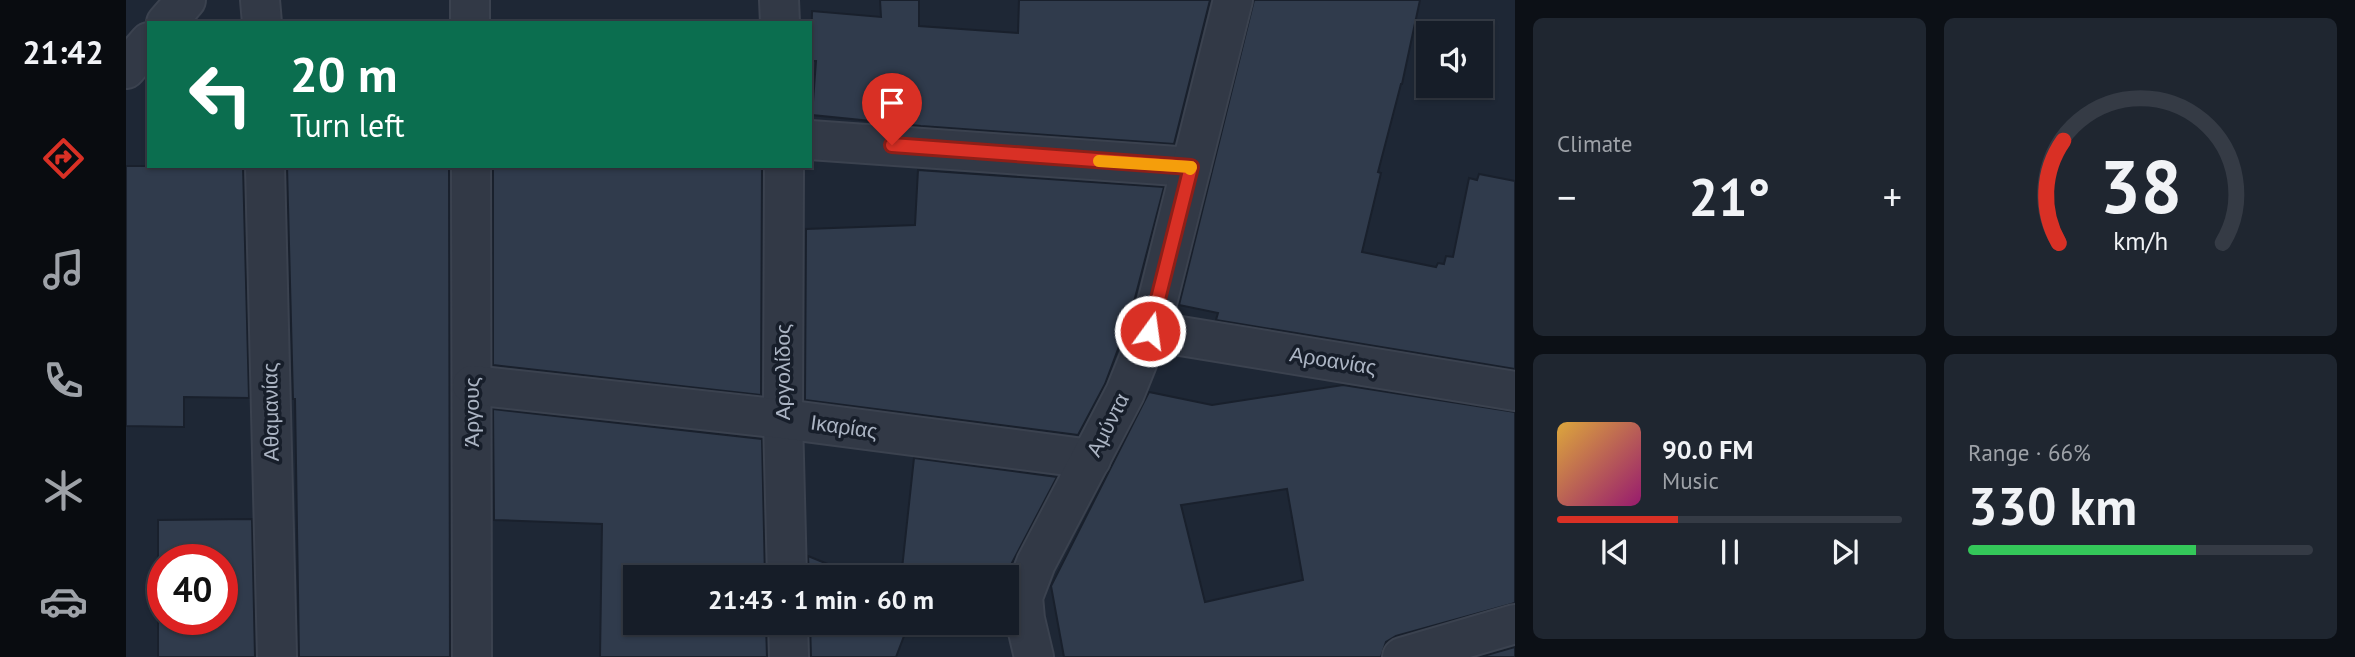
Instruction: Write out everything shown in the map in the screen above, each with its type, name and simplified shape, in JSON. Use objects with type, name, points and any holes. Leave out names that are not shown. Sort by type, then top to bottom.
[{"type":"street","points":[[168,21],[186,0]]},
{"type":"street","points":[[260,0],[262,21]]},
{"type":"street","points":[[470,0],[470,21]]},
{"type":"street","points":[[779,0],[780,21]]},
{"type":"street","name":"Αμύντα","points":[[1034,657],[1025,619],[1024,597],[1036,563],[1125,393],[1150,331],[1233,0]]},
{"type":"street","points":[[126,69],[147,44]]},
{"type":"street","points":[[812,139],[1191,167]]},
{"type":"street","name":"Αθαμανίας","points":[[265,168],[277,657]]},
{"type":"street","name":"Άργους","points":[[471,168],[472,657]]},
{"type":"street","name":"Αργολίδος","points":[[784,168],[783,419],[787,565]]},
{"type":"street","name":"Αροανίας","points":[[1150,331],[1515,391]]},
{"type":"street","name":"Ικαρίας","points":[[472,385],[783,419],[1091,459]]},
{"type":"street","points":[[1402,657],[1515,624]]},
{"type":"street","points":[[788,635],[789,657]]},
{"type":"building","points":[[880,0],[919,0],[919,26],[1018,33],[1019,0],[1210,0],[1174,144],[921,126],[812,115],[816,61],[812,61],[812,11],[881,17]]},
{"type":"building","points":[[1254,0],[1420,0],[1402,84],[1378,172],[1381,173],[1362,252],[1436,267],[1438,263],[1444,264],[1446,256],[1453,257],[1469,178],[1477,180],[1479,174],[1515,181],[1515,369],[1216,320],[1218,313],[1179,305]]},
{"type":"building","points":[[126,166],[243,168],[249,398],[184,397],[184,427],[126,426]]},
{"type":"building","points":[[287,168],[449,168],[450,657],[299,657]]},
{"type":"building","points":[[493,168],[762,168],[761,395],[493,365]]},
{"type":"building","points":[[918,170],[1164,187],[1130,317],[1105,384],[1078,435],[805,400],[806,229],[915,225]]},
{"type":"building","points":[[1343,385],[1515,412],[1515,603],[1396,636],[1386,642],[1381,657],[1064,657],[1051,586],[1149,392],[1212,405]],"holes":[[[1287,489],[1303,580],[1205,602],[1181,505]]]},
{"type":"building","points":[[493,409],[762,439],[765,565],[623,565],[623,635],[766,635],[767,657],[600,657],[602,524],[494,520]]},
{"type":"building","points":[[914,458],[1057,477],[1011,565],[902,565]]},
{"type":"building","points":[[252,519],[255,657],[158,657],[158,635],[238,635],[238,544],[158,544],[158,520]]},
{"type":"building","points":[[808,556],[830,565],[808,565]]},
{"type":"building","points":[[810,635],[904,635],[896,657],[811,657]]},
{"type":"building","points":[[1515,647],[1515,657],[1480,657]]},
{"type":"slow traffic","points":[[1099,161],[1191,167],[1190,169]]},
{"type":"route","points":[[892,145],[1191,167],[1150,331]]}]
